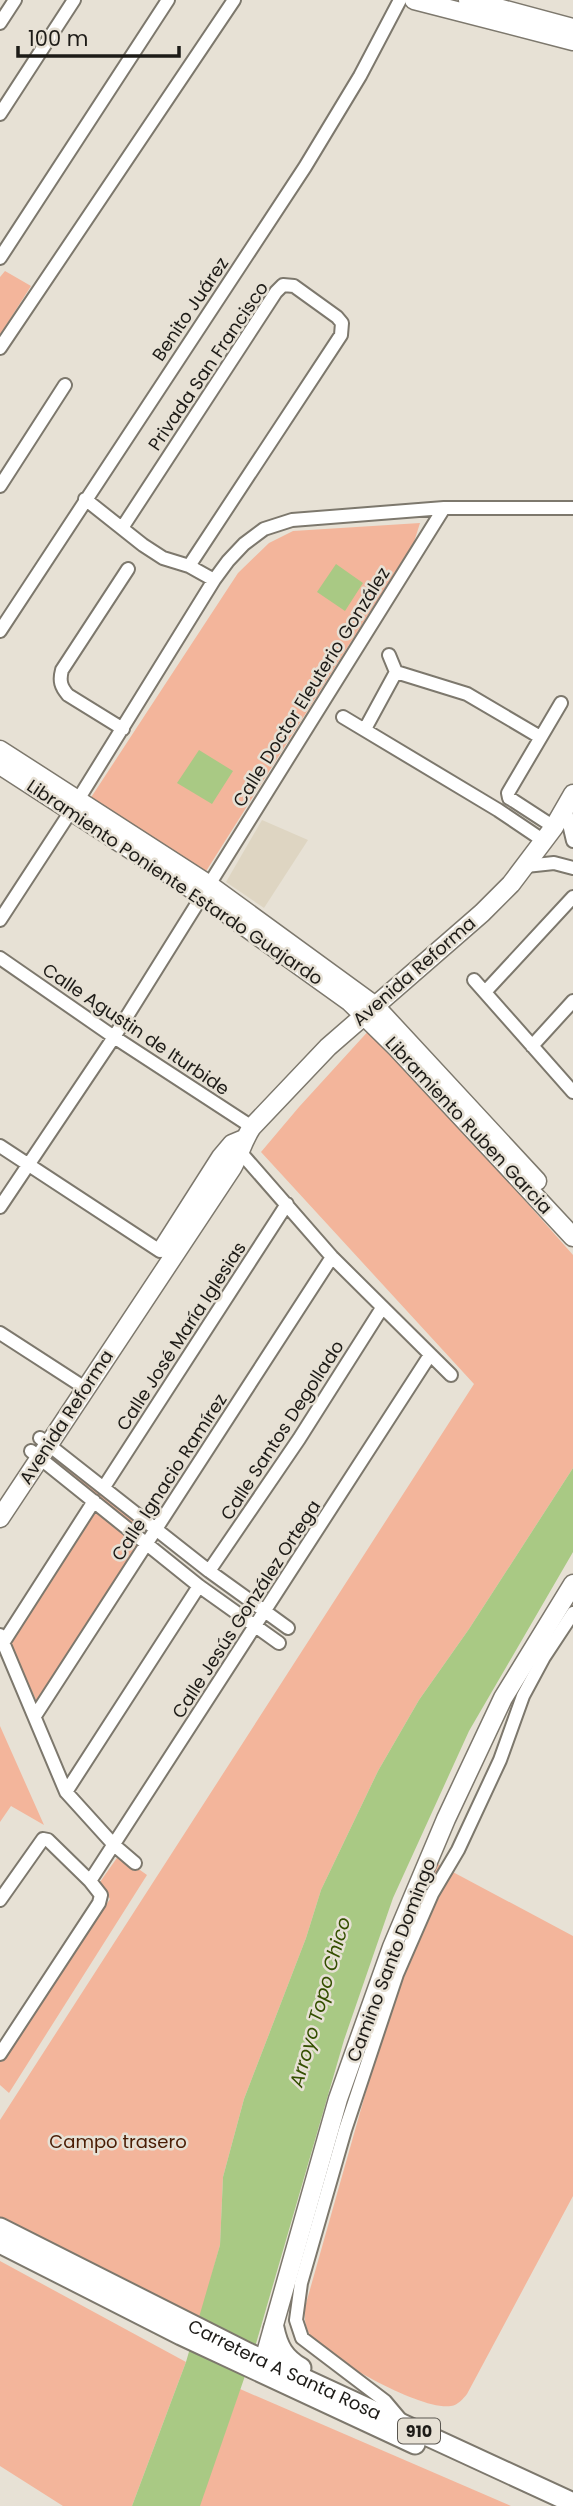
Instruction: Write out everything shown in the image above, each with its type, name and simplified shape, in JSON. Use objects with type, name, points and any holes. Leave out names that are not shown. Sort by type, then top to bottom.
[{"type":"main road","name":"Carretera A Santa Rosa","points":[[0,2228],[182,2328]]},
{"type":"main road","name":"Carretera A Santa Rosa","points":[[0,2244],[253,2360],[551,2506]]},
{"type":"main road","points":[[274,2328],[281,2350],[288,2359],[331,2384],[343,2395]]},
{"type":"main road","name":"Carretera A Santa Rosa","points":[[253,2360],[343,2395],[573,2503]]},
{"type":"street","points":[[0,23],[15,0]]},
{"type":"street","points":[[0,114],[74,0]]},
{"type":"street","points":[[0,258],[168,0]]},
{"type":"street","points":[[0,348],[234,0]]},
{"type":"street","name":"Benito Juárez","points":[[0,631],[311,157],[360,76],[400,0]]},
{"type":"street","points":[[414,0],[573,41]]},
{"type":"street","points":[[468,0],[573,28]]},
{"type":"street","name":"Privada San Francisco","points":[[122,528],[276,292],[282,285],[294,286],[337,317],[342,323],[341,335],[189,566]]},
{"type":"street","points":[[0,486],[65,385]]},
{"type":"street","points":[[85,499],[163,558],[189,566],[214,580]]},
{"type":"street","points":[[0,920],[123,729],[214,580],[244,544],[264,530],[292,520],[444,508],[573,508]]},
{"type":"street","name":"Calle Doctor Eleuterio González","points":[[0,1207],[114,1037],[444,508]]},
{"type":"street","points":[[123,729],[68,695],[62,688],[60,679],[62,670],[128,569]]},
{"type":"street","points":[[389,655],[396,672]]},
{"type":"street","points":[[365,729],[396,672]]},
{"type":"street","points":[[396,672],[467,694],[540,737]]},
{"type":"street","points":[[549,834],[509,798],[508,793],[561,703]]},
{"type":"street","points":[[342,717],[498,810],[549,834]]},
{"type":"street","name":"Libramiento Poniente Estardo Guajardo","points":[[0,750],[75,805],[204,890],[369,1009]]},
{"type":"street","name":"Libramiento Poniente Estardo Guajardo","points":[[0,765],[75,805]]},
{"type":"street","points":[[569,800],[569,832],[573,841]]},
{"type":"street","name":"Avenida Reforma","points":[[81,1385],[160,1251],[242,1140],[328,1047],[482,912],[526,866],[569,800]]},
{"type":"street","points":[[526,866],[554,863],[573,868]]},
{"type":"street","points":[[485,992],[573,897]]},
{"type":"street","name":"Calle Agustin de Iturbide","points":[[0,958],[114,1037],[242,1140],[286,1205],[332,1257],[451,1375]]},
{"type":"street","points":[[474,980],[573,1092]]},
{"type":"street","points":[[533,1046],[573,1002]]},
{"type":"street","name":"Libramiento Ruben Garcia","points":[[369,1009],[573,1220]]},
{"type":"street","name":"Libramiento Ruben Garcia","points":[[369,1009],[573,1237]]},
{"type":"street","name":"Avenida Reforma","points":[[0,1518],[40,1448],[242,1140]]},
{"type":"street","points":[[0,1146],[160,1251]]},
{"type":"street","name":"Calle José María Iglesias","points":[[104,1487],[286,1205]]},
{"type":"street","name":"Calle Ignacio Ramírez","points":[[35,1716],[332,1257]]},
{"type":"street","name":"Calle Santos Degollado","points":[[209,1571],[299,1439],[382,1308]]},
{"type":"street","points":[[0,1333],[81,1385]]},
{"type":"street","name":"Calle Jesús González Ortega","points":[[90,1881],[430,1355]]},
{"type":"street","points":[[40,1448],[104,1487],[209,1571],[288,1628]]},
{"type":"street","points":[[40,1448],[94,1501],[145,1544],[279,1643]]},
{"type":"street","name":"Avenida Reforma","points":[[0,1501],[40,1448]]},
{"type":"street","points":[[94,1501],[2,1639],[65,1792],[114,1845],[135,1863]]},
{"type":"street","name":"Camino Santo Domingo","points":[[253,2360],[274,2328],[338,2099],[383,1972],[446,1819],[503,1698],[573,1584]]},
{"type":"street","points":[[65,1792],[199,1586]]},
{"type":"street","points":[[404,2424],[385,2401],[302,2338],[296,2310],[301,2283],[345,2130],[397,1975],[432,1894],[458,1850],[500,1760],[523,1696],[544,1657],[573,1613]]},
{"type":"street","points":[[481,1745],[500,1760]]},
{"type":"street","points":[[0,1900],[43,1839],[48,1840],[101,1895],[99,1903],[0,2054]]},
{"type":"shaded area","points":[[262,820],[308,840],[264,908],[226,882]]},
{"type":"green space","points":[[5,271],[31,286],[0,335],[0,277]]},
{"type":"green space","points":[[420,523],[414,542],[203,876],[90,799],[238,573],[269,543],[293,531]]},
{"type":"green space","name":"Campo trasero","points":[[372,1027],[573,1255],[573,1468],[469,1629],[419,1700],[378,1771],[321,1890],[306,1938],[244,2099],[223,2177],[220,2245],[200,2318],[0,2218],[0,2120],[474,1384],[261,1152]]},
{"type":"green space","points":[[50,1452],[146,1528],[141,1534],[46,1458]]},
{"type":"green space","points":[[96,1510],[139,1544],[37,1702],[9,1642]]},
{"type":"green space","points":[[0,1726],[44,1825],[11,1806],[0,1822]]},
{"type":"green space","points":[[119,1855],[147,1875],[9,2093],[0,2085],[0,2061],[110,1899],[100,1882]]},
{"type":"green space","points":[[436,1863],[573,1936],[573,2196],[467,2394],[451,2406],[420,2401],[357,2371],[312,2338],[306,2327],[305,2315],[305,2307],[408,1943]]},
{"type":"green space","points":[[0,2261],[186,2362],[132,2506],[63,2506],[0,2466]]},
{"type":"green space","points":[[240,2389],[511,2506],[199,2506]]},
{"type":"water","points":[[336,564],[363,583],[345,611],[317,592]]},
{"type":"water","points":[[199,750],[233,771],[212,804],[177,783]]},
{"type":"water","name":"Arroyo Topo Chico","points":[[573,1468],[573,1552],[469,1731],[393,1898],[344,2040],[255,2347],[200,2506],[132,2506],[186,2362],[220,2245],[223,2177],[244,2099],[306,1938],[321,1890],[378,1771],[419,1700],[469,1629]]}]
